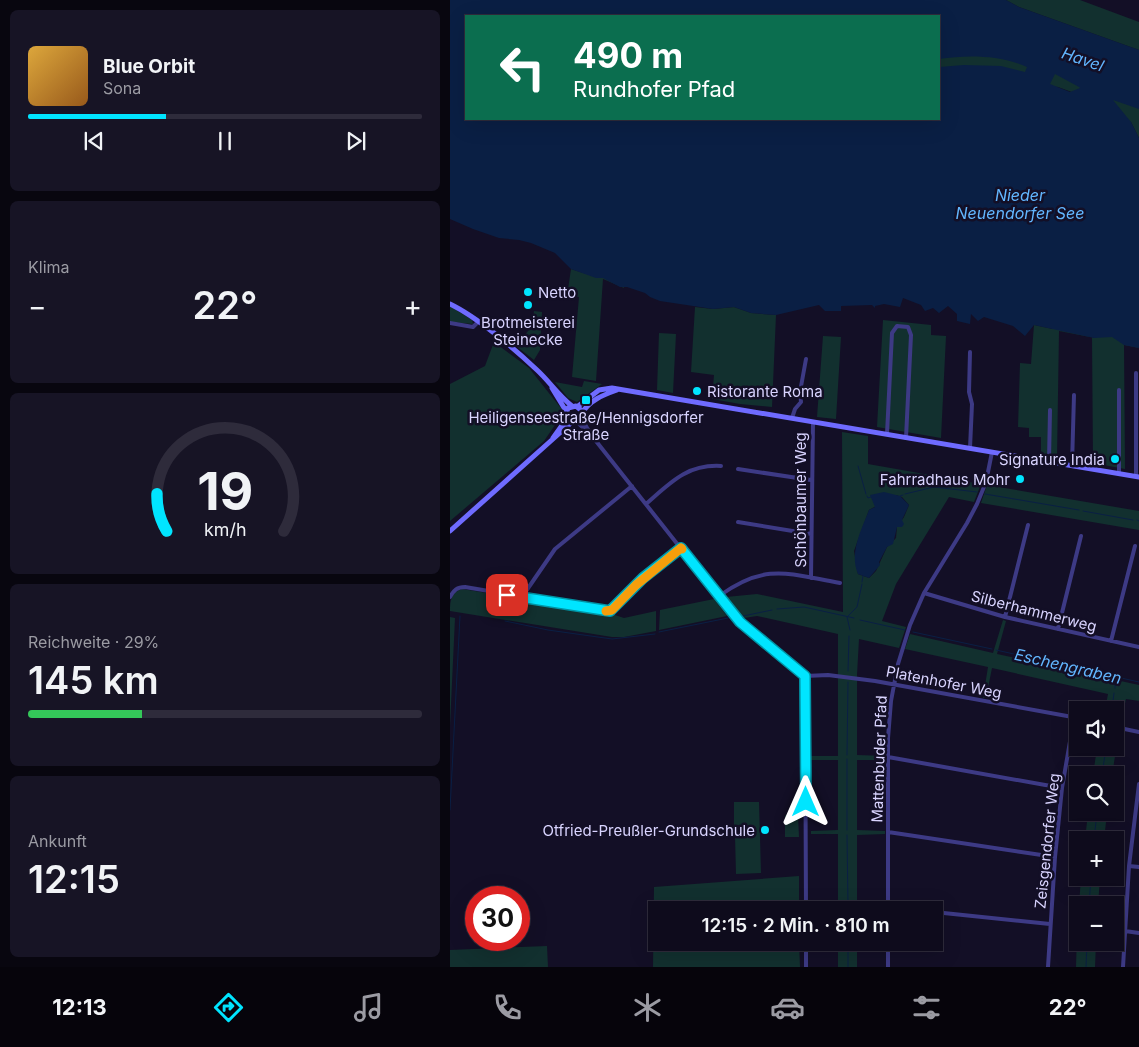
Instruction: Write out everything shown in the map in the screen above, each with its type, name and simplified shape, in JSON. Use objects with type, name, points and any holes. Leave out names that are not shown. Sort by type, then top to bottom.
[{"type":"main road","points":[[450,304],[460,308],[532,366],[556,392],[566,414],[578,419]]},
{"type":"main road","points":[[450,530],[551,440],[563,424],[566,414],[603,388],[1138,477]]},
{"type":"main road","points":[[551,440],[559,436],[578,419],[586,407],[597,398],[618,390]]},
{"type":"main road","points":[[556,392],[575,407],[578,419]]},
{"type":"street","points":[[450,323],[474,327],[478,322]]},
{"type":"street","points":[[886,434],[892,333],[897,326],[903,326],[908,327],[911,335],[906,438]]},
{"type":"street","points":[[970,352],[969,392],[972,404],[970,448]]},
{"type":"street","points":[[792,418],[795,409],[801,402],[800,392],[806,358]]},
{"type":"street","points":[[1136,373],[1138,477]]},
{"type":"street","points":[[1119,390],[1119,473]]},
{"type":"street","points":[[1072,465],[1074,395]]},
{"type":"street","points":[[1049,461],[1050,410]]},
{"type":"street","points":[[578,419],[740,622],[805,676],[806,901]]},
{"type":"street","name":"Schönbaumer Weg","points":[[811,578],[813,422]]},
{"type":"street","name":"Mattenbuder Pfad","points":[[888,901],[888,757],[889,724],[894,684],[904,644],[924,593],[973,512],[986,482],[992,452]]},
{"type":"street","points":[[646,504],[687,472],[704,466],[721,466]]},
{"type":"street","points":[[738,468],[811,480]]},
{"type":"street","points":[[522,597],[555,548],[632,486]]},
{"type":"street","points":[[738,522],[811,534]]},
{"type":"street","points":[[1005,617],[1028,525]]},
{"type":"street","points":[[1058,629],[1081,536]]},
{"type":"street","points":[[1111,641],[1135,546]]},
{"type":"street","points":[[450,597],[455,590],[462,587],[610,611],[643,578],[681,548]]},
{"type":"street","points":[[720,596],[745,580],[766,573],[782,573],[840,583]]},
{"type":"street","name":"Silberhammerweg","points":[[924,593],[1005,617],[1139,647]]},
{"type":"street","name":"Platenhofer Weg","points":[[805,676],[844,676],[1069,717]]},
{"type":"street","points":[[1124,729],[1139,732]]},
{"type":"street","name":"Zeisgendorfer Weg","points":[[1048,967],[1054,857],[1062,788],[1069,753]]},
{"type":"street","points":[[888,757],[1062,788]]},
{"type":"street","points":[[1123,967],[1129,866],[1139,784]]},
{"type":"street","points":[[888,832],[1054,857]]},
{"type":"street","points":[[1129,866],[1139,867]]},
{"type":"street","points":[[943,913],[1050,924]]},
{"type":"street","points":[[1125,931],[1139,932]]},
{"type":"street","points":[[806,951],[806,967]]},
{"type":"street","points":[[888,951],[888,967]]},
{"type":"green space","points":[[1006,0],[1080,0],[1139,22],[1139,50],[1019,7]]},
{"type":"green space","points":[[957,55],[1011,57],[1139,105],[1139,138],[1131,122],[1088,98],[1058,87],[1017,84],[940,72],[940,57]]},
{"type":"green space","points":[[571,269],[583,273],[623,278],[624,288],[603,279],[596,381],[572,377],[579,297],[567,296]]},
{"type":"green space","points":[[450,306],[472,320],[473,324],[450,322]]},
{"type":"green space","points":[[695,307],[713,309],[734,307],[751,313],[776,315],[772,407],[712,399],[714,375],[691,372]]},
{"type":"green space","points":[[534,311],[542,312],[540,350],[534,360],[516,346],[532,326]]},
{"type":"green space","points":[[883,320],[931,325],[931,335],[946,336],[941,438],[877,427]]},
{"type":"green space","points":[[1034,325],[1053,329],[1065,328],[1090,337],[1059,331],[1057,458],[1041,455],[1041,437],[1029,437],[1029,428],[1018,427],[1020,363],[1031,364]]},
{"type":"green space","points":[[1109,330],[1139,348],[1124,345],[1125,469],[1093,463],[1092,337],[1094,338]]},
{"type":"green space","points":[[659,333],[676,334],[673,393],[657,390]]},
{"type":"green space","points":[[823,336],[841,337],[836,419],[817,417]]},
{"type":"green space","points":[[494,342],[529,368],[564,412],[544,441],[450,521],[450,384],[485,366]]},
{"type":"green space","points":[[584,381],[602,384],[577,402],[568,398],[555,382],[582,387]]},
{"type":"green space","points":[[842,432],[868,436],[868,464],[981,484],[974,502],[949,497],[896,584],[882,621],[906,627],[899,648],[859,639],[857,755],[885,756],[885,760],[857,760],[857,830],[885,831],[885,834],[857,835],[857,901],[838,901],[838,834],[811,834],[811,831],[838,830],[838,760],[810,760],[810,756],[838,756],[838,634],[757,616],[744,618],[726,597],[757,594],[843,612]],"holes":[[[896,495],[902,497],[909,505],[897,527],[896,538],[887,547],[876,571],[869,578],[858,574],[854,551],[869,510]]]},
{"type":"green space","points":[[987,485],[1139,511],[1139,530],[981,503]]},
{"type":"green space","points":[[462,589],[606,612],[624,618],[656,611],[656,631],[624,637],[612,637],[450,611],[452,597],[455,592]]},
{"type":"green space","points":[[714,599],[727,616],[659,630],[660,610]]},
{"type":"green space","points":[[450,617],[455,618],[450,726]]},
{"type":"green space","points":[[1003,620],[1006,621],[997,654],[1139,685],[1139,701],[1126,699],[1124,708],[1124,701],[1107,701],[1108,694],[992,668],[986,698],[983,698],[988,667],[905,649],[910,634],[993,653]]},
{"type":"green space","points":[[1096,756],[1115,756],[1113,766],[1094,766]]},
{"type":"green space","points":[[734,802],[759,802],[761,873],[736,874],[735,836],[754,835],[734,835]]},
{"type":"green space","points":[[785,815],[798,815],[799,837],[785,837]]},
{"type":"green space","points":[[1087,821],[1106,821],[1105,831],[1086,831]]},
{"type":"green space","points":[[799,876],[799,901],[654,901],[654,887]]},
{"type":"green space","points":[[1080,886],[1099,886],[1099,896],[1080,896]]},
{"type":"green space","points":[[547,946],[548,967],[450,967],[450,950],[530,951],[530,947]]},
{"type":"green space","points":[[653,951],[799,951],[800,967],[653,967]]},
{"type":"green space","points":[[838,951],[857,951],[857,967],[838,967]]},
{"type":"green space","points":[[1076,951],[1096,951],[1095,967],[1076,967]]},
{"type":"water","name":"Nieder Neuendorfer See","points":[[450,0],[1006,0],[1019,7],[1139,50],[1139,109],[1113,100],[1131,122],[1139,138],[1139,348],[1124,345],[1112,337],[1094,338],[1034,325],[1025,336],[1013,326],[984,317],[978,321],[971,314],[970,324],[957,321],[957,314],[948,306],[939,313],[933,308],[925,311],[921,305],[903,298],[900,307],[884,304],[875,306],[875,308],[872,305],[841,306],[841,311],[825,311],[819,305],[776,315],[751,313],[734,307],[713,309],[660,301],[645,293],[627,287],[620,287],[603,278],[596,278],[571,269],[555,253],[531,243],[499,238],[450,219]],"holes":[[[1055,74],[1079,87],[1070,92],[1050,84]]]},
{"type":"water","points":[[884,492],[900,496],[909,505],[902,520],[904,524],[902,527],[897,527],[893,544],[887,547],[879,562],[880,565],[869,578],[858,574],[855,550],[869,510],[875,507],[870,495]]},
{"type":"waterway","points":[[858,466],[866,494]]},
{"type":"waterway","points":[[905,494],[934,487],[977,492]]},
{"type":"waterway","points":[[985,494],[1079,510]]},
{"type":"waterway","points":[[867,496],[868,498],[871,497]]},
{"type":"waterway","points":[[1083,511],[1133,520]]},
{"type":"waterway","points":[[862,582],[863,576]]},
{"type":"waterway","points":[[850,630],[847,617],[857,607],[862,584]]},
{"type":"waterway","name":"Eschengraben","points":[[777,609],[804,607],[854,618]]},
{"type":"waterway","name":"Eschengraben","points":[[743,616],[772,610]]},
{"type":"waterway","points":[[450,810],[460,616]]},
{"type":"waterway","name":"Eschengraben","points":[[659,632],[728,618]]},
{"type":"waterway","name":"Eschengraben","points":[[860,620],[905,630]]},
{"type":"waterway","name":"Eschengraben","points":[[505,621],[548,630],[612,639],[655,634]]},
{"type":"waterway","name":"Eschengraben","points":[[913,632],[992,649]]},
{"type":"waterway","points":[[848,671],[849,636]]},
{"type":"waterway","name":"Eschengraben","points":[[996,650],[1139,682]]},
{"type":"waterway","points":[[1113,677],[1115,688]]},
{"type":"waterway","points":[[847,755],[848,682]]},
{"type":"waterway","points":[[1113,701],[1114,693]]},
{"type":"waterway","points":[[1103,766],[1105,756]]},
{"type":"waterway","points":[[847,759],[847,830]]},
{"type":"waterway","points":[[1095,831],[1096,821]]},
{"type":"waterway","points":[[847,835],[848,901]]},
{"type":"waterway","points":[[1090,886],[1090,896]]},
{"type":"waterway","points":[[848,951],[848,967]]},
{"type":"waterway","points":[[1086,967],[1087,951]]},
{"type":"slow traffic","points":[[606,611],[612,610],[643,578],[682,549]]},
{"type":"place","name":"Netto","points":[[528,292]]},
{"type":"place","name":"Brotmeisterei Steinecke","points":[[528,305]]},
{"type":"place","name":"Ristorante Roma","points":[[697,391]]},
{"type":"place","name":"Heiligenseestraße/Hennigsdorfer Straße","points":[[586,400]]},
{"type":"place","name":"Signature India","points":[[1115,459]]},
{"type":"place","name":"Fahrradhaus Mohr","points":[[1020,479]]},
{"type":"place","name":"Otfried-Preußler-Grundschule","points":[[765,830]]},
{"type":"route","points":[[507,595],[610,611],[643,578],[681,548],[740,622],[805,676],[806,802]]},
{"type":"water label","name":"Havel","points":[[1083,59]]}]
